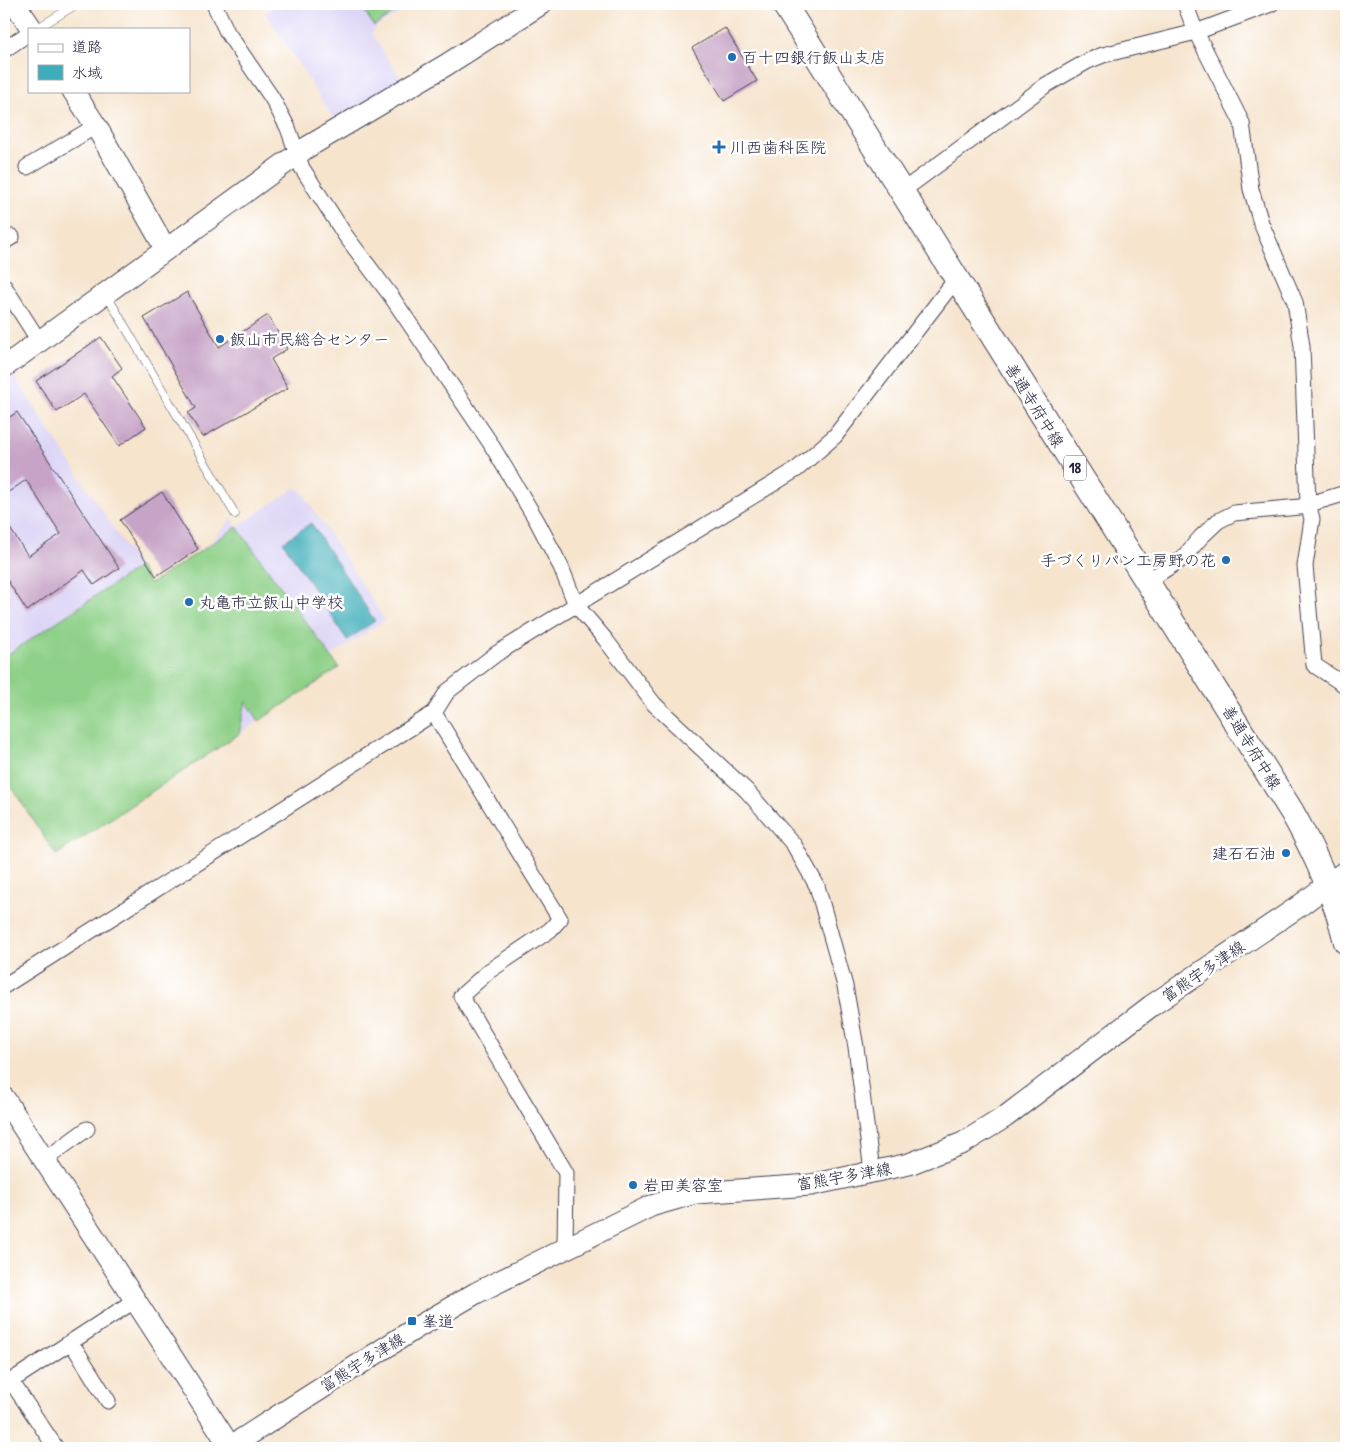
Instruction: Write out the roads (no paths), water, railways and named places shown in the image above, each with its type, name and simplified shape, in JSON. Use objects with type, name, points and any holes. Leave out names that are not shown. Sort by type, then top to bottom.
[{"type":"main road","name":"善通寺府中線","points":[[784,4],[1292,812],[1314,853],[1346,942]]},
{"type":"street","points":[[16,4],[31,28]]},
{"type":"street","points":[[214,4],[227,32],[272,98],[288,128],[302,168],[345,235],[391,296],[489,441],[537,521],[561,567],[576,605],[605,639],[654,704],[759,805],[794,845],[817,886],[845,986],[856,1047],[872,1171]]},
{"type":"street","points":[[4,367],[296,154],[486,40],[541,4]]},
{"type":"street","points":[[1185,4],[1196,32],[1242,123],[1251,189],[1261,223],[1295,302],[1302,346],[1308,504],[1312,518],[1305,566],[1314,665],[1346,686]]},
{"type":"street","points":[[901,192],[1046,85],[1088,61],[1103,55],[1196,32],[1271,4]]},
{"type":"street","points":[[4,50],[28,34]]},
{"type":"street","points":[[74,92],[96,126],[165,248]]},
{"type":"street","points":[[27,167],[96,126]]},
{"type":"street","points":[[4,986],[434,713],[447,692],[496,654],[797,469],[835,436],[956,279]]},
{"type":"street","points":[[4,286],[39,341]]},
{"type":"street","points":[[1147,581],[1182,559],[1218,521],[1234,513],[1300,507],[1346,493]]},
{"type":"street","points":[[434,713],[560,919],[550,930],[489,971],[461,996],[566,1173],[565,1248]]},
{"type":"street","name":"富熊宇多津線","points":[[230,1448],[416,1328],[476,1293],[651,1206],[674,1198],[730,1189],[811,1185],[909,1164],[963,1143],[1005,1117],[1151,1006],[1298,907],[1346,871]]},
{"type":"street","points":[[4,1098],[230,1448]]},
{"type":"street","points":[[44,1162],[87,1129]]},
{"type":"street","points":[[56,1448],[11,1381],[134,1301]]},
{"type":"street","points":[[71,1342],[108,1401]]},
{"type":"lane","points":[[38,28],[78,4]]},
{"type":"lane","points":[[105,293],[235,514]]},
{"type":"water","points":[[311,523],[375,621],[347,640],[283,542]]},
{"type":"place","name":"百十四銀行飯山支店","points":[[732,57]]},
{"type":"place","name":"川西歯科医院","points":[[719,147]]},
{"type":"place","name":"飯山市民総合センター","points":[[220,339]]},
{"type":"place","name":"手づくりパン工房野の花","points":[[1226,560]]},
{"type":"place","name":"丸亀市立飯山中学校","points":[[189,602]]},
{"type":"place","name":"建石石油","points":[[1286,853]]},
{"type":"place","name":"岩田美容室","points":[[633,1185]]},
{"type":"place","name":"峯道","points":[[412,1321]]}]
